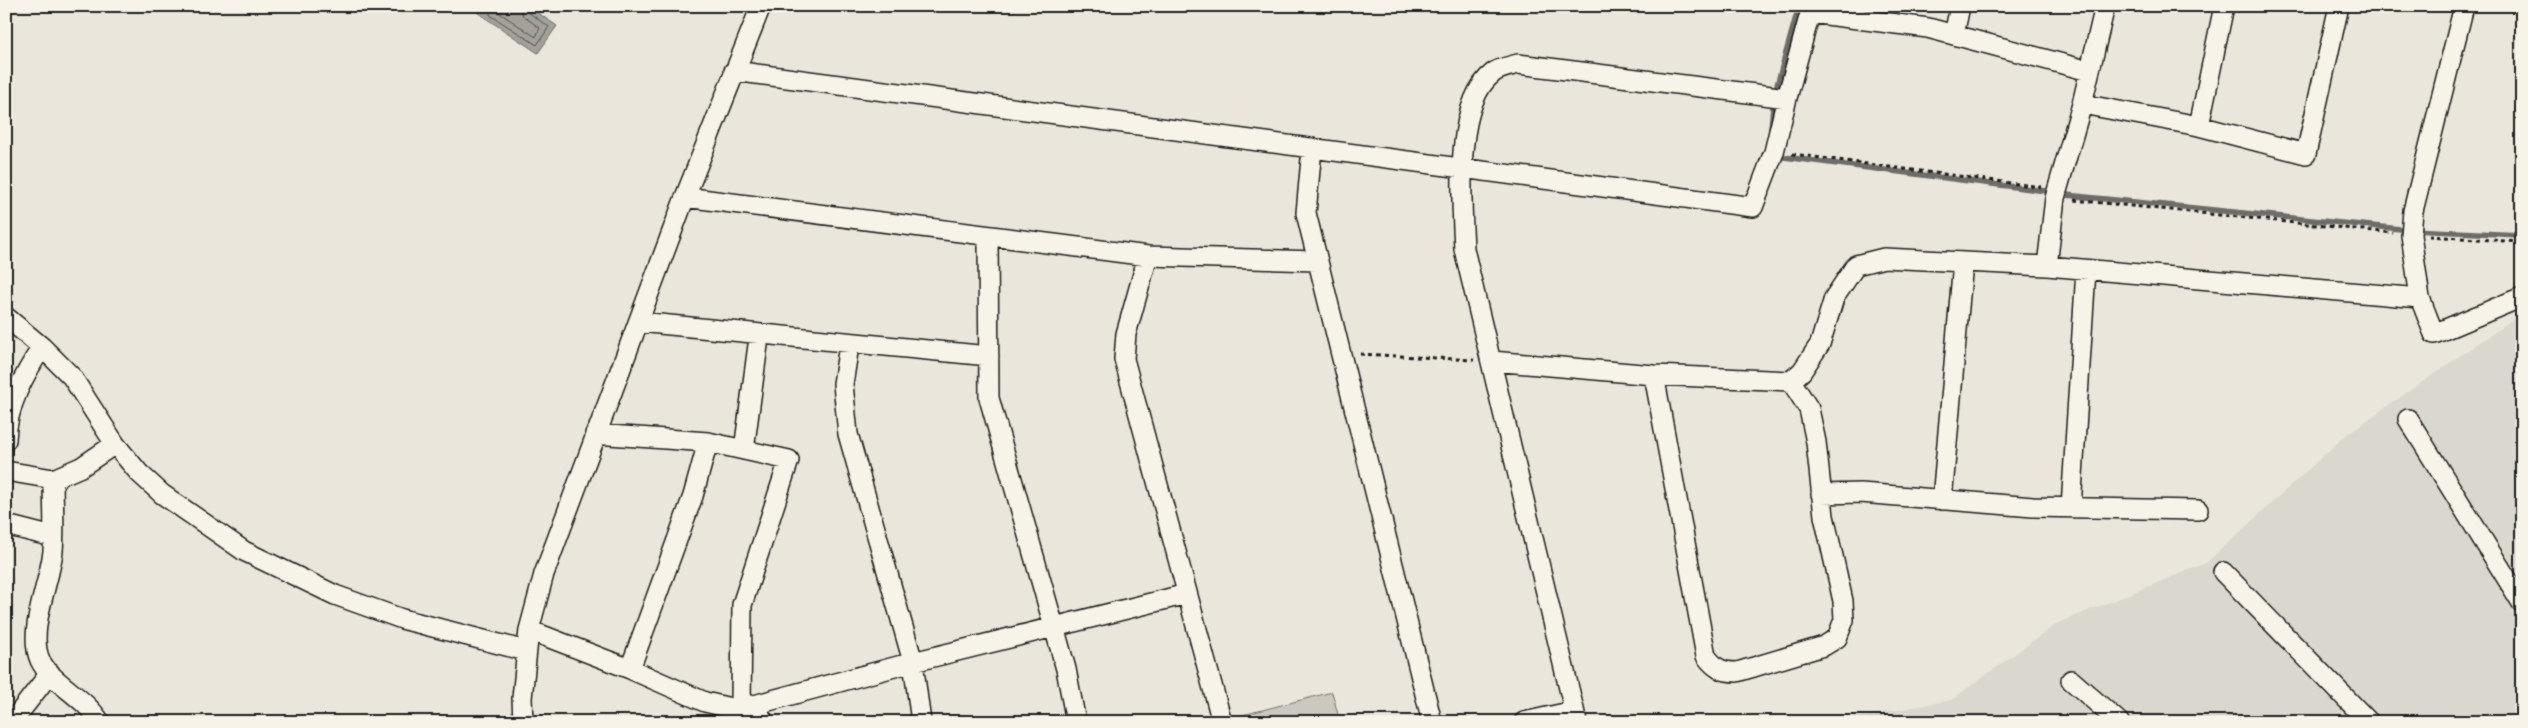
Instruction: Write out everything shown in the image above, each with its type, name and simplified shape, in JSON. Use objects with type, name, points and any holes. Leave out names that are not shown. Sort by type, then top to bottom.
[{"type":"street","points":[[523,722],[526,651],[529,630],[544,574],[684,197],[761,6]]},
{"type":"street","points":[[1954,35],[1960,6]]},
{"type":"street","points":[[2046,266],[2055,198],[2082,104],[2104,6]]},
{"type":"street","points":[[2199,126],[2224,6]]},
{"type":"street","points":[[2082,104],[2199,126],[2306,154],[2339,6]]},
{"type":"street","points":[[2464,6],[2413,211],[2411,235],[2420,298],[2434,334],[2522,297]]},
{"type":"street","points":[[734,71],[1753,207],[1774,152],[1812,9],[1928,28],[2089,71]]},
{"type":"street","points":[[1524,722],[1576,716],[1464,249],[1461,168],[1470,110],[1478,89],[1494,72],[1518,64],[1787,98]]},
{"type":"street","points":[[1312,148],[1306,213],[1432,722]]},
{"type":"street","points":[[684,197],[1148,256],[1317,261]]},
{"type":"street","points":[[988,236],[989,398],[1066,669],[1076,722]]},
{"type":"street","points":[[1148,256],[1126,334],[1124,359],[1222,722]]},
{"type":"street","points":[[1492,361],[1654,375],[1791,381],[1802,371],[1820,344],[1834,298],[1856,265],[1884,258],[2046,266],[2420,298]]},
{"type":"street","points":[[1942,500],[1963,262]]},
{"type":"street","points":[[2071,508],[2086,270]]},
{"type":"street","points":[[6,317],[42,346],[72,377],[115,444],[139,473],[162,494],[244,551],[336,594],[402,619],[526,651]]},
{"type":"street","points":[[639,322],[989,356]]},
{"type":"street","points":[[744,450],[758,345]]},
{"type":"street","points":[[6,440],[6,430],[20,382],[42,346]]},
{"type":"street","points":[[848,352],[843,384],[848,434],[913,662],[921,722]]},
{"type":"street","points":[[1654,375],[1706,656],[1714,666],[1724,672],[1737,672],[1824,646],[1837,638],[1844,620],[1844,601],[1824,516],[1816,442],[1808,410],[1791,381]]},
{"type":"street","points":[[2408,419],[2522,603]]},
{"type":"street","points":[[595,434],[708,442],[789,460],[742,605],[748,706],[764,722]]},
{"type":"street","points":[[630,669],[693,496],[708,442]]},
{"type":"street","points":[[6,471],[53,479],[81,467],[115,444]]},
{"type":"street","points":[[53,479],[53,552],[35,643],[40,660],[50,673],[92,709],[100,722]]},
{"type":"street","points":[[1821,494],[1861,494],[2071,508],[2198,510]]},
{"type":"street","points":[[6,525],[53,537]]},
{"type":"street","points":[[2223,572],[2369,722]]},
{"type":"street","points":[[529,630],[630,669],[704,702],[730,708],[748,706],[913,662],[1187,594]]},
{"type":"street","points":[[12,722],[50,673]]},
{"type":"street","points":[[2071,680],[2119,722]]},
{"type":"path","points":[[1774,152],[2041,187],[2055,198],[2411,235],[2522,242]]},
{"type":"path","points":[[1340,353],[1492,361]]},
{"type":"shaded area","points":[[2522,313],[2522,722],[1834,722],[1951,700],[2058,623],[2206,563],[2347,434]]},
{"type":"shaded area","points":[[1332,692],[1340,722],[1240,722],[1239,716]]},
{"type":"water","points":[[487,6],[528,6],[557,26],[538,53],[478,13],[481,7],[485,9]]},
{"type":"waterway","points":[[1771,128],[1774,96],[1799,6]]},
{"type":"waterway","points":[[1776,156],[2046,191],[2056,194],[2411,230],[2522,235]]}]
